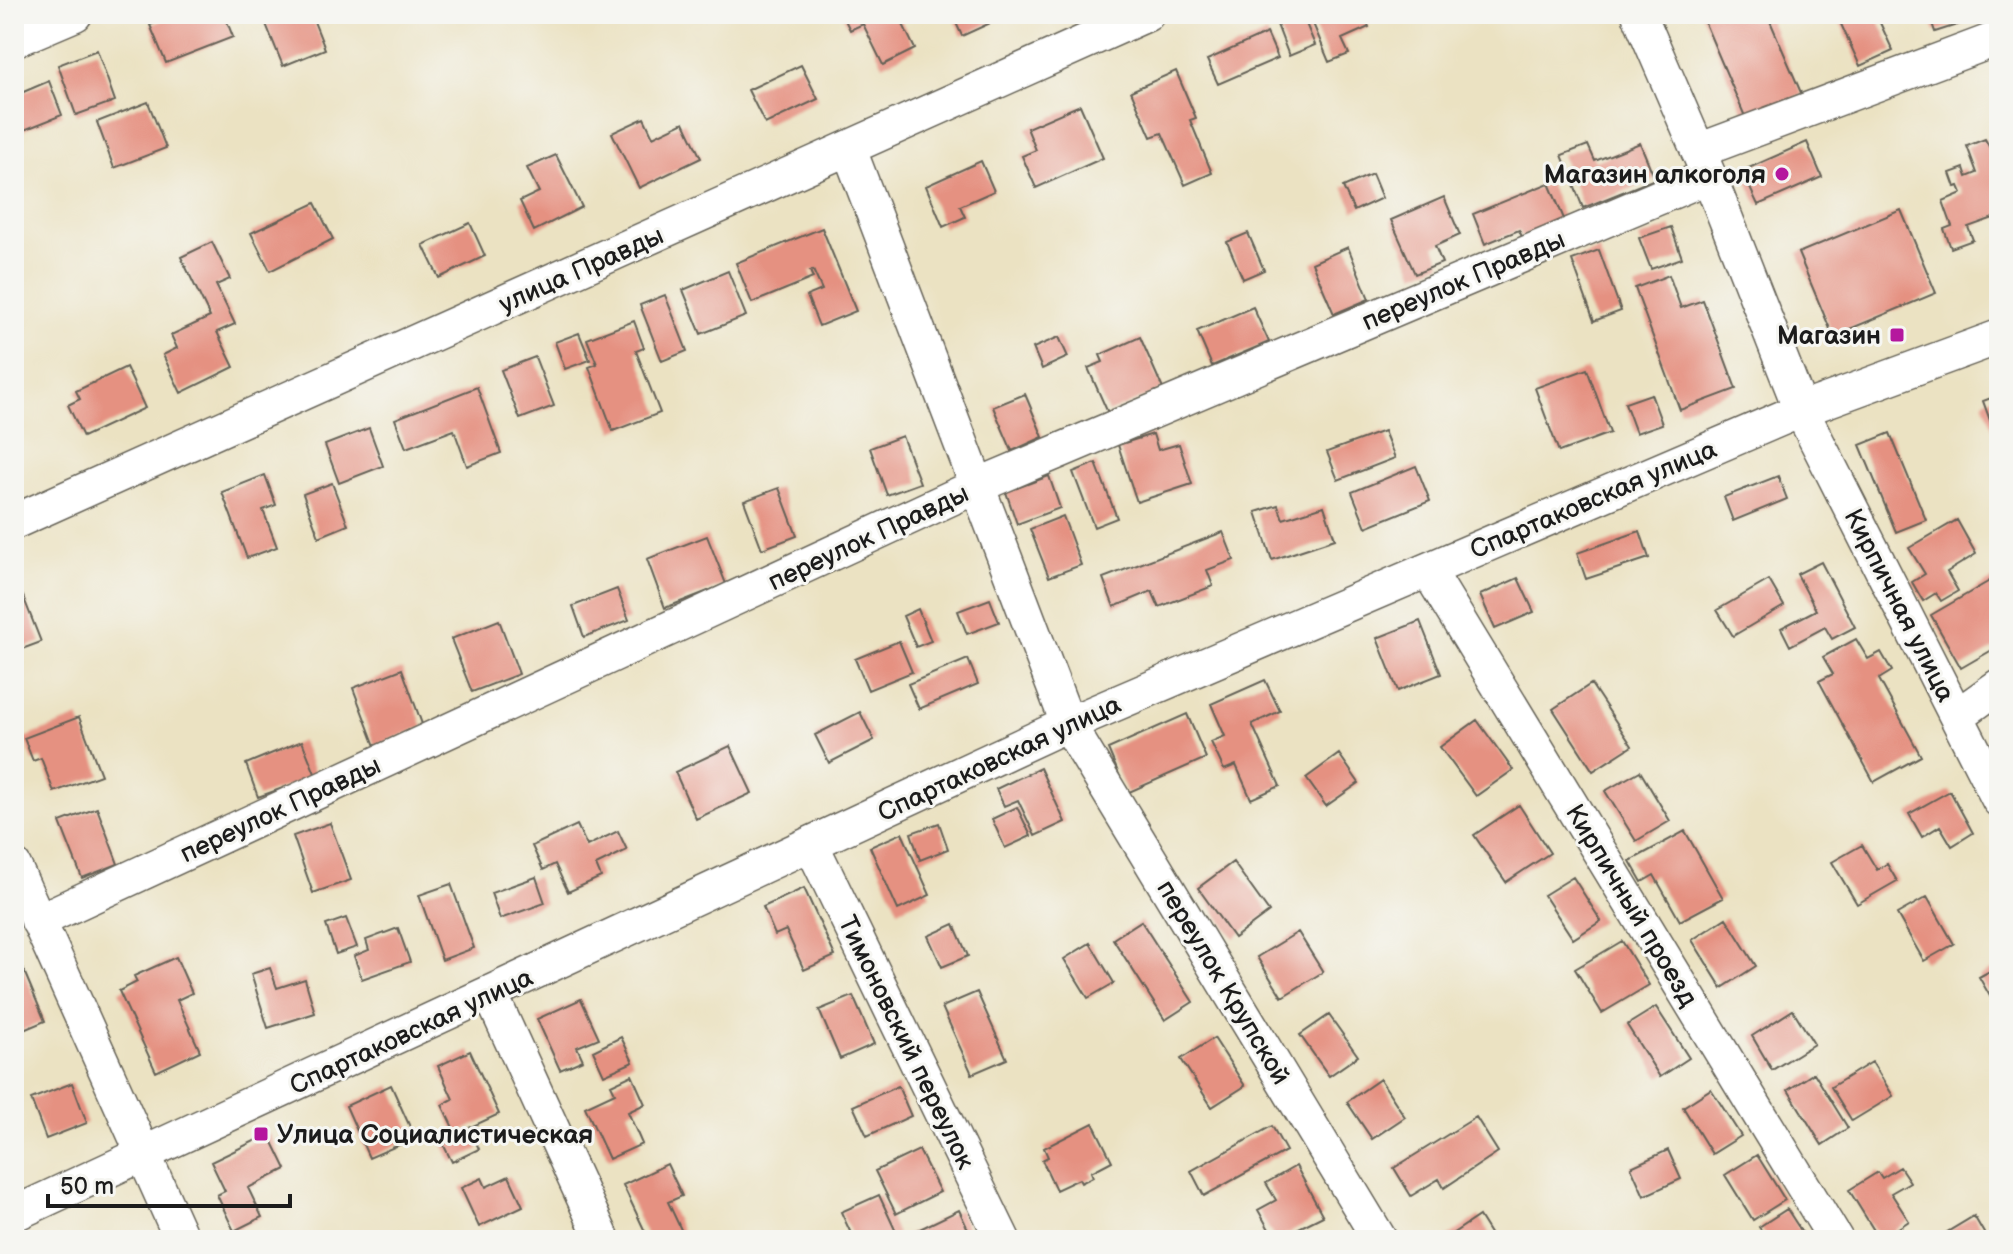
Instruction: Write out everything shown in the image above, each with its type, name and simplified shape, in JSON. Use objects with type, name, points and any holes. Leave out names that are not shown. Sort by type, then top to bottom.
[{"type":"street","points":[[14,40],[75,14]]},
{"type":"street","name":"улица Правды","points":[[14,522],[1147,14]]},
{"type":"street","name":"Кирпичная улица","points":[[1639,14],[1704,163],[1801,410],[1999,800]]},
{"type":"street","name":"переулок Правды","points":[[38,921],[979,485],[1704,163],[1999,38]]},
{"type":"street","name":"переулок Крупской","points":[[849,149],[1068,724],[1380,1240]]},
{"type":"street","name":"Спартаковская улица","points":[[14,1214],[491,995],[1068,724],[1801,410],[1999,337]]},
{"type":"street","name":"Кирпичный проезд","points":[[1428,570],[1836,1240]]},
{"type":"street","points":[[1957,716],[1999,686]]},
{"type":"street","name":"Тимоновский переулок","points":[[811,844],[1003,1240]]},
{"type":"street","points":[[14,866],[182,1240]]},
{"type":"street","points":[[491,995],[603,1240]]},
{"type":"building","points":[[177,14],[224,14],[233,37],[166,63],[150,25]]},
{"type":"building","points":[[262,14],[302,14],[306,22],[313,19],[325,49],[283,66]]},
{"type":"building","points":[[842,14],[898,14],[915,49],[883,65],[863,24],[850,30]]},
{"type":"building","points":[[952,14],[1010,14],[962,36]]},
{"type":"building","points":[[1273,14],[1302,14],[1315,45],[1289,56]]},
{"type":"building","points":[[1309,14],[1364,14],[1369,27],[1342,39],[1349,54],[1329,62]]},
{"type":"building","points":[[1701,14],[1767,14],[1802,95],[1746,119]]},
{"type":"building","points":[[1858,14],[1876,14],[1893,51],[1860,66],[1840,22]]},
{"type":"building","points":[[1929,14],[1963,14],[1966,22],[1935,32]]},
{"type":"building","points":[[1267,33],[1278,58],[1218,84],[1207,60]]},
{"type":"building","points":[[97,50],[115,101],[76,115],[58,65]]},
{"type":"building","points":[[801,65],[818,99],[765,124],[748,90]]},
{"type":"building","points":[[1176,71],[1196,118],[1190,120],[1212,173],[1185,185],[1162,133],[1151,137],[1131,91]]},
{"type":"building","points":[[49,81],[62,115],[14,134],[14,96]]},
{"type":"building","points":[[148,102],[166,148],[114,168],[97,122]]},
{"type":"building","points":[[1080,105],[1103,158],[1036,188],[1022,156],[1036,150],[1027,128]]},
{"type":"building","points":[[644,118],[653,137],[684,122],[701,158],[639,188],[612,133]]},
{"type":"building","points":[[1985,139],[1999,165],[1999,216],[1968,227],[1973,240],[1951,248],[1944,229],[1952,226],[1943,201],[1962,193],[1959,186],[1955,187],[1950,173],[1964,168],[1967,177],[1977,173],[1967,146]]},
{"type":"building","name":"Магазин алкоголя","points":[[1807,142],[1822,177],[1758,205],[1742,171]]},
{"type":"building","points":[[1640,143],[1655,179],[1583,208],[1562,155],[1588,145],[1595,161]]},
{"type":"building","points":[[556,155],[582,207],[534,231],[520,201],[539,192],[527,168]]},
{"type":"building","points":[[981,161],[994,191],[960,206],[965,217],[943,227],[926,186]]},
{"type":"building","points":[[1372,174],[1382,198],[1354,211],[1343,187]]},
{"type":"building","points":[[1549,183],[1564,219],[1522,237],[1519,230],[1485,244],[1473,214]]},
{"type":"building","points":[[1444,197],[1460,235],[1435,246],[1442,263],[1415,274],[1391,220]]},
{"type":"building","points":[[315,203],[333,239],[270,271],[251,233]]},
{"type":"building","points":[[1901,210],[1936,293],[1833,336],[1798,253]]},
{"type":"building","points":[[470,223],[485,256],[439,278],[423,245]]},
{"type":"building","points":[[1671,227],[1682,258],[1651,269],[1639,238]]},
{"type":"building","points":[[822,228],[856,311],[819,326],[807,296],[822,290],[813,270],[810,271],[813,278],[752,303],[736,263]]},
{"type":"building","points":[[1248,233],[1264,270],[1243,279],[1227,242]]},
{"type":"building","points":[[212,242],[230,279],[216,285],[235,324],[217,332],[234,367],[181,393],[163,355],[177,348],[171,335],[210,317],[181,257]]},
{"type":"building","points":[[1348,247],[1369,299],[1334,314],[1312,263]]},
{"type":"building","points":[[1599,250],[1621,311],[1594,321],[1572,260]]},
{"type":"building","points":[[728,271],[746,316],[701,334],[683,290]]},
{"type":"building","points":[[1669,275],[1681,308],[1703,300],[1736,389],[1680,410],[1635,288]]},
{"type":"building","points":[[665,295],[687,351],[662,361],[640,305]]},
{"type":"building","points":[[1253,307],[1269,342],[1212,366],[1197,331]]},
{"type":"building","points":[[634,321],[644,348],[636,351],[660,413],[613,431],[589,367],[597,364],[587,339]]},
{"type":"building","points":[[579,333],[590,360],[565,369],[555,342]]},
{"type":"building","points":[[1059,337],[1068,357],[1042,369],[1033,348]]},
{"type":"building","points":[[1140,337],[1163,389],[1108,413],[1088,368],[1103,362],[1100,355]]},
{"type":"building","points":[[535,357],[554,406],[520,419],[501,370]]},
{"type":"building","points":[[126,367],[145,408],[83,437],[68,405],[80,399],[76,391]]},
{"type":"building","points":[[1587,369],[1610,433],[1559,452],[1535,388]]},
{"type":"building","points":[[477,387],[501,453],[467,466],[454,430],[406,448],[395,419]]},
{"type":"building","points":[[1025,394],[1043,437],[1012,451],[993,407]]},
{"type":"building","points":[[1651,394],[1662,424],[1636,433],[1625,403]]},
{"type":"building","points":[[1999,395],[1999,432],[1995,434],[1983,401]]},
{"type":"building","points":[[369,428],[383,466],[339,483],[325,445]]},
{"type":"building","points":[[1384,431],[1395,458],[1338,480],[1327,452]]},
{"type":"building","points":[[1890,433],[1926,520],[1896,532],[1860,445]]},
{"type":"building","points":[[1153,434],[1158,450],[1179,444],[1192,484],[1137,502],[1118,445]]},
{"type":"building","points":[[902,436],[920,483],[887,495],[870,448]]},
{"type":"building","points":[[1096,463],[1117,518],[1094,527],[1073,472]]},
{"type":"building","points":[[1416,466],[1430,501],[1366,527],[1352,492]]},
{"type":"building","points":[[265,475],[276,505],[263,510],[277,547],[247,558],[222,492]]},
{"type":"building","points":[[1049,476],[1060,508],[1017,524],[1006,492]]},
{"type":"building","points":[[1778,476],[1787,499],[1733,521],[1724,497]]},
{"type":"building","points":[[332,483],[348,525],[319,537],[303,494]]},
{"type":"building","points":[[779,488],[797,536],[762,549],[744,501]]},
{"type":"building","points":[[1278,505],[1283,519],[1324,506],[1335,539],[1272,560],[1256,512]]},
{"type":"building","points":[[1063,516],[1081,565],[1049,577],[1030,529]]},
{"type":"building","points":[[1957,520],[1976,554],[1947,572],[1958,591],[1941,601],[1936,593],[1923,601],[1912,582],[1925,574],[1909,548]]},
{"type":"building","points":[[1640,531],[1649,558],[1586,579],[1577,553]]},
{"type":"building","points":[[1223,532],[1234,560],[1207,570],[1213,586],[1159,607],[1152,591],[1114,607],[1103,578]]},
{"type":"building","points":[[707,536],[726,584],[665,608],[647,559]]},
{"type":"building","points":[[1821,562],[1855,627],[1832,639],[1825,627],[1790,646],[1781,628],[1816,610],[1797,574]]},
{"type":"building","points":[[1518,578],[1534,612],[1495,629],[1480,595]]},
{"type":"building","points":[[1993,579],[1999,589],[1999,646],[1961,668],[1931,615]]},
{"type":"building","points":[[1769,580],[1784,606],[1733,636],[1717,610]]},
{"type":"building","points":[[617,589],[629,620],[584,637],[573,606]]},
{"type":"building","points":[[23,596],[41,642],[14,652],[14,599]]},
{"type":"building","points":[[990,599],[999,622],[967,634],[958,611]]},
{"type":"building","points":[[918,609],[931,641],[916,647],[903,616]]},
{"type":"building","points":[[499,620],[519,674],[472,692],[451,639]]},
{"type":"building","points":[[1420,621],[1441,674],[1398,691],[1377,638]]},
{"type":"building","points":[[1856,639],[1868,659],[1881,652],[1892,671],[1879,679],[1921,756],[1874,782],[1819,681],[1833,674],[1823,657]]},
{"type":"building","points":[[899,641],[912,672],[868,690],[855,659]]},
{"type":"building","points":[[968,659],[978,684],[919,709],[908,684]]},
{"type":"building","points":[[402,669],[423,727],[375,746],[353,688]]},
{"type":"building","points":[[1265,680],[1280,711],[1252,724],[1280,786],[1251,799],[1236,765],[1224,770],[1211,742],[1225,736],[1211,704]]},
{"type":"building","points":[[1591,684],[1632,746],[1593,771],[1553,709]]},
{"type":"building","points":[[860,712],[874,740],[829,763],[815,735]]},
{"type":"building","points":[[1187,714],[1206,758],[1127,793],[1108,749]]},
{"type":"building","points":[[79,717],[101,775],[54,792],[41,758],[33,761],[24,738]]},
{"type":"building","points":[[1477,720],[1513,770],[1476,796],[1440,747]]},
{"type":"building","points":[[302,741],[316,776],[258,797],[246,764]]},
{"type":"building","points":[[730,746],[752,793],[696,819],[675,772]]},
{"type":"building","points":[[1339,754],[1359,783],[1326,806],[1306,778]]},
{"type":"building","points":[[1040,768],[1065,822],[1035,836],[1018,800],[1004,806],[996,789]]},
{"type":"building","points":[[1640,771],[1670,821],[1636,841],[1605,791]]},
{"type":"building","points":[[1950,791],[1973,833],[1952,846],[1940,826],[1922,837],[1909,814]]},
{"type":"building","points":[[1519,805],[1550,853],[1506,882],[1474,835]]},
{"type":"building","points":[[1017,807],[1031,836],[1005,848],[992,819]]},
{"type":"building","points":[[97,808],[118,864],[82,878],[60,822]]},
{"type":"building","points":[[330,823],[351,880],[313,893],[293,836]]},
{"type":"building","points":[[939,823],[948,849],[920,860],[911,833]]},
{"type":"building","points":[[577,825],[587,846],[618,831],[627,850],[596,865],[601,877],[568,892],[555,864],[543,870],[532,846]]},
{"type":"building","points":[[1685,831],[1723,898],[1680,921],[1654,875],[1642,882],[1630,861]]},
{"type":"building","points":[[902,833],[930,895],[898,910],[870,847]]},
{"type":"building","points":[[1862,845],[1877,870],[1887,864],[1897,881],[1857,904],[1832,862]]},
{"type":"building","points":[[1233,862],[1269,912],[1234,938],[1198,888]]},
{"type":"building","points":[[536,877],[545,903],[500,919],[491,893]]},
{"type":"building","points":[[1573,877],[1601,921],[1573,939],[1544,895]]},
{"type":"building","points":[[451,884],[474,948],[442,960],[419,895]]},
{"type":"building","points":[[804,888],[835,956],[804,970],[786,930],[775,935],[763,907]]},
{"type":"building","points":[[1927,897],[1954,944],[1924,961],[1897,914]]},
{"type":"building","points":[[346,918],[357,947],[336,954],[326,925]]},
{"type":"building","points":[[1726,918],[1756,966],[1722,988],[1692,940]]},
{"type":"building","points":[[1141,921],[1193,1002],[1165,1020],[1113,939]]},
{"type":"building","points":[[954,924],[968,956],[942,967],[928,936]]},
{"type":"building","points":[[398,928],[410,962],[362,979],[354,956],[369,950],[366,940]]},
{"type":"building","points":[[1298,932],[1323,972],[1282,997],[1257,957]]},
{"type":"building","points":[[1622,941],[1649,985],[1602,1013],[1575,969]]},
{"type":"building","points":[[1090,943],[1114,983],[1088,998],[1064,959]]},
{"type":"building","points":[[176,957],[192,993],[177,1000],[200,1051],[156,1072],[119,991],[137,982],[134,976]]},
{"type":"building","points":[[21,964],[45,1021],[14,1034],[14,966]]},
{"type":"building","points":[[1999,966],[1999,1012],[1979,977]]},
{"type":"building","points":[[270,968],[277,988],[305,979],[315,1013],[268,1028],[251,974]]},
{"type":"building","points":[[977,992],[1007,1059],[972,1074],[942,1007]]},
{"type":"building","points":[[853,996],[874,1044],[840,1059],[819,1010]]},
{"type":"building","points":[[581,999],[599,1038],[577,1047],[583,1060],[560,1070],[537,1019]]},
{"type":"building","points":[[1656,1007],[1689,1058],[1660,1077],[1627,1025]]},
{"type":"building","points":[[1793,1010],[1814,1044],[1772,1070],[1752,1036]]},
{"type":"building","points":[[1329,1015],[1358,1056],[1329,1076],[1300,1035]]},
{"type":"building","points":[[621,1037],[633,1062],[604,1075],[593,1051]]},
{"type":"building","points":[[1214,1038],[1245,1086],[1212,1107],[1181,1059]]},
{"type":"building","points":[[470,1051],[499,1114],[456,1134],[442,1105],[453,1099],[438,1066]]},
{"type":"building","points":[[1872,1062],[1893,1096],[1852,1121],[1831,1087]]},
{"type":"building","points":[[1814,1073],[1848,1128],[1822,1145],[1788,1090]]},
{"type":"building","points":[[632,1075],[645,1104],[628,1112],[642,1144],[609,1159],[585,1107],[615,1093],[611,1085]]},
{"type":"building","points":[[1380,1079],[1405,1117],[1372,1139],[1347,1102]]},
{"type":"building","points":[[72,1083],[87,1123],[46,1139],[31,1099]]},
{"type":"building","points":[[391,1085],[415,1138],[369,1158],[346,1106]]},
{"type":"building","points":[[898,1086],[911,1116],[867,1136],[853,1106]]},
{"type":"building","points":[[1711,1089],[1741,1136],[1712,1154],[1683,1107]]},
{"type":"building","points":[[1476,1117],[1498,1152],[1444,1188],[1439,1179],[1411,1196],[1394,1168]]},
{"type":"building","points":[[1093,1123],[1112,1161],[1091,1172],[1093,1177],[1081,1183],[1079,1179],[1056,1190],[1042,1160],[1048,1157],[1044,1148]]},
{"type":"building","points":[[1272,1126],[1286,1151],[1204,1196],[1191,1171]]},
{"type":"building","points":[[471,1131],[479,1149],[452,1162],[443,1144]]},
{"type":"building","points":[[269,1134],[286,1169],[248,1188],[262,1217],[234,1231],[217,1195],[225,1191],[211,1162]]},
{"type":"building","points":[[919,1150],[940,1192],[896,1214],[875,1171]]},
{"type":"building","points":[[1668,1150],[1681,1179],[1644,1196],[1631,1167]]},
{"type":"building","points":[[1757,1155],[1785,1200],[1753,1220],[1725,1175]]},
{"type":"building","points":[[667,1164],[682,1196],[668,1202],[684,1236],[676,1240],[649,1240],[623,1185]]},
{"type":"building","points":[[1296,1166],[1323,1216],[1275,1240],[1258,1210],[1276,1200],[1266,1183]]},
{"type":"building","points":[[1900,1167],[1910,1182],[1891,1193],[1909,1221],[1880,1240],[1849,1190],[1878,1172],[1882,1178]]},
{"type":"building","points":[[509,1176],[523,1206],[479,1227],[461,1188],[482,1178],[486,1187]]},
{"type":"building","points":[[879,1195],[897,1234],[883,1240],[854,1240],[841,1212]]},
{"type":"building","points":[[1787,1209],[1807,1240],[1768,1240],[1759,1227]]},
{"type":"building","points":[[959,1210],[973,1240],[897,1240]]},
{"type":"building","points":[[1479,1216],[1494,1240],[1443,1240]]},
{"type":"building","points":[[1974,1216],[1988,1240],[1934,1240]]},
{"type":"place","name":"Магазин алкоголя","points":[[1782,174]]},
{"type":"place","name":"Магазин","points":[[1897,335]]},
{"type":"place","name":"Улица Социалистическая","points":[[261,1134]]}]
